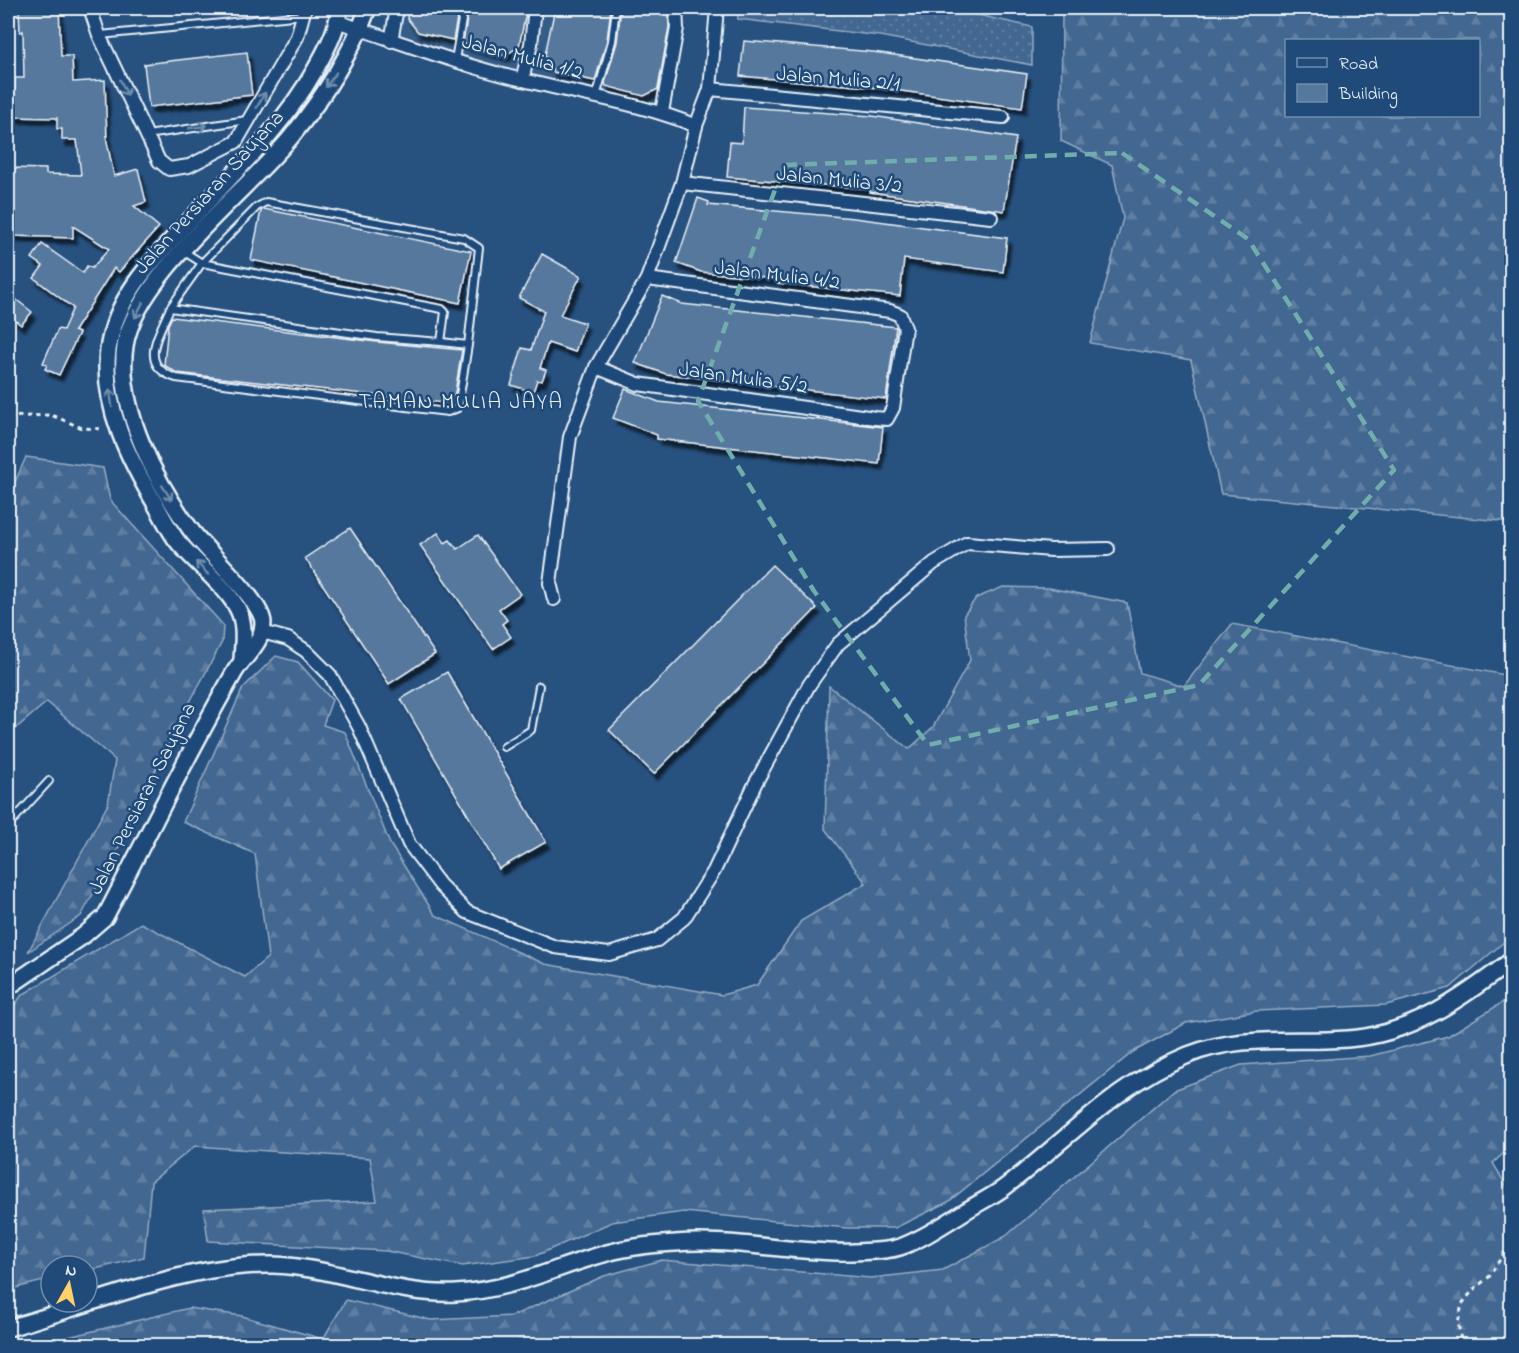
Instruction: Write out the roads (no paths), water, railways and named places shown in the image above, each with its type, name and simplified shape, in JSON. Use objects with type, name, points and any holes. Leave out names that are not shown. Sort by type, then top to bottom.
[{"type":"street","points":[[90,8],[99,35],[146,135],[159,161],[169,169],[189,166],[236,142],[297,37],[304,11]]},
{"type":"street","name":"Jalan Persiaran Saujana","points":[[10,978],[83,936],[105,917],[242,659],[256,644],[262,632],[260,611],[192,531],[155,474],[133,415],[124,376],[125,345],[136,315],[153,284],[291,137],[338,71],[360,29],[368,8]]},
{"type":"street","points":[[391,41],[397,8]]},
{"type":"street","points":[[522,80],[531,44],[536,8]]},
{"type":"street","points":[[662,112],[676,28],[676,8]]},
{"type":"street","points":[[555,599],[550,583],[570,437],[596,367],[647,279],[682,183],[696,126],[710,89],[717,8]]},
{"type":"street","name":"Jalan Persiaran Saujana","points":[[242,659],[243,628],[240,612],[177,541],[140,479],[117,427],[110,396],[108,351],[121,305],[135,281],[274,129],[308,83],[339,15]]},
{"type":"street","name":"Jalan Mulia 1/2","points":[[339,15],[360,29],[391,41],[522,80],[662,112],[696,126]]},
{"type":"street","name":"Jalan Mulia 2/1","points":[[710,89],[1003,117]]},
{"type":"street","name":"Jalan Mulia 3/2","points":[[682,183],[991,218]]},
{"type":"street","name":"Jalan Mulia 4/2","points":[[647,279],[890,311],[900,315],[905,328],[893,408],[887,419]]},
{"type":"street","name":"Jalan Mulia 5/2","points":[[596,367],[638,384],[887,419]]},
{"type":"street","points":[[262,632],[288,639],[306,651],[330,675],[359,727],[409,844],[440,885],[467,912],[555,947],[609,954],[657,940],[684,918],[714,871],[755,784],[809,685],[838,644],[934,563],[967,543],[1051,550],[1108,549]]},
{"type":"street","points":[[8,1328],[226,1266],[304,1267],[417,1292],[453,1294],[515,1285],[622,1249],[678,1242],[839,1252],[879,1251],[900,1247],[935,1230],[1003,1189],[1122,1089],[1155,1070],[1191,1054],[1225,1043],[1259,1040],[1349,1039],[1392,1032],[1430,1017],[1463,997],[1512,960]]},
{"type":"lane","points":[[454,60],[464,8]]},
{"type":"lane","points":[[596,97],[612,41],[616,8]]},
{"type":"lane","points":[[99,35],[304,11]]},
{"type":"lane","points":[[146,135],[249,120]]},
{"type":"lane","points":[[266,202],[465,238],[479,248],[458,408],[448,412],[422,410],[176,378],[162,374],[156,367],[153,349],[170,308],[202,263],[257,207],[266,202]]},
{"type":"lane","points":[[169,243],[202,263],[442,309],[445,312],[441,342]]},
{"type":"lane","points":[[170,308],[376,336],[468,345]]},
{"type":"lane","points":[[504,747],[531,730],[538,686]]},
{"type":"lane","points":[[8,826],[49,781]]},
{"type":"district","name":"TAMAN MULIA JAYA","points":[[461,403]]}]
